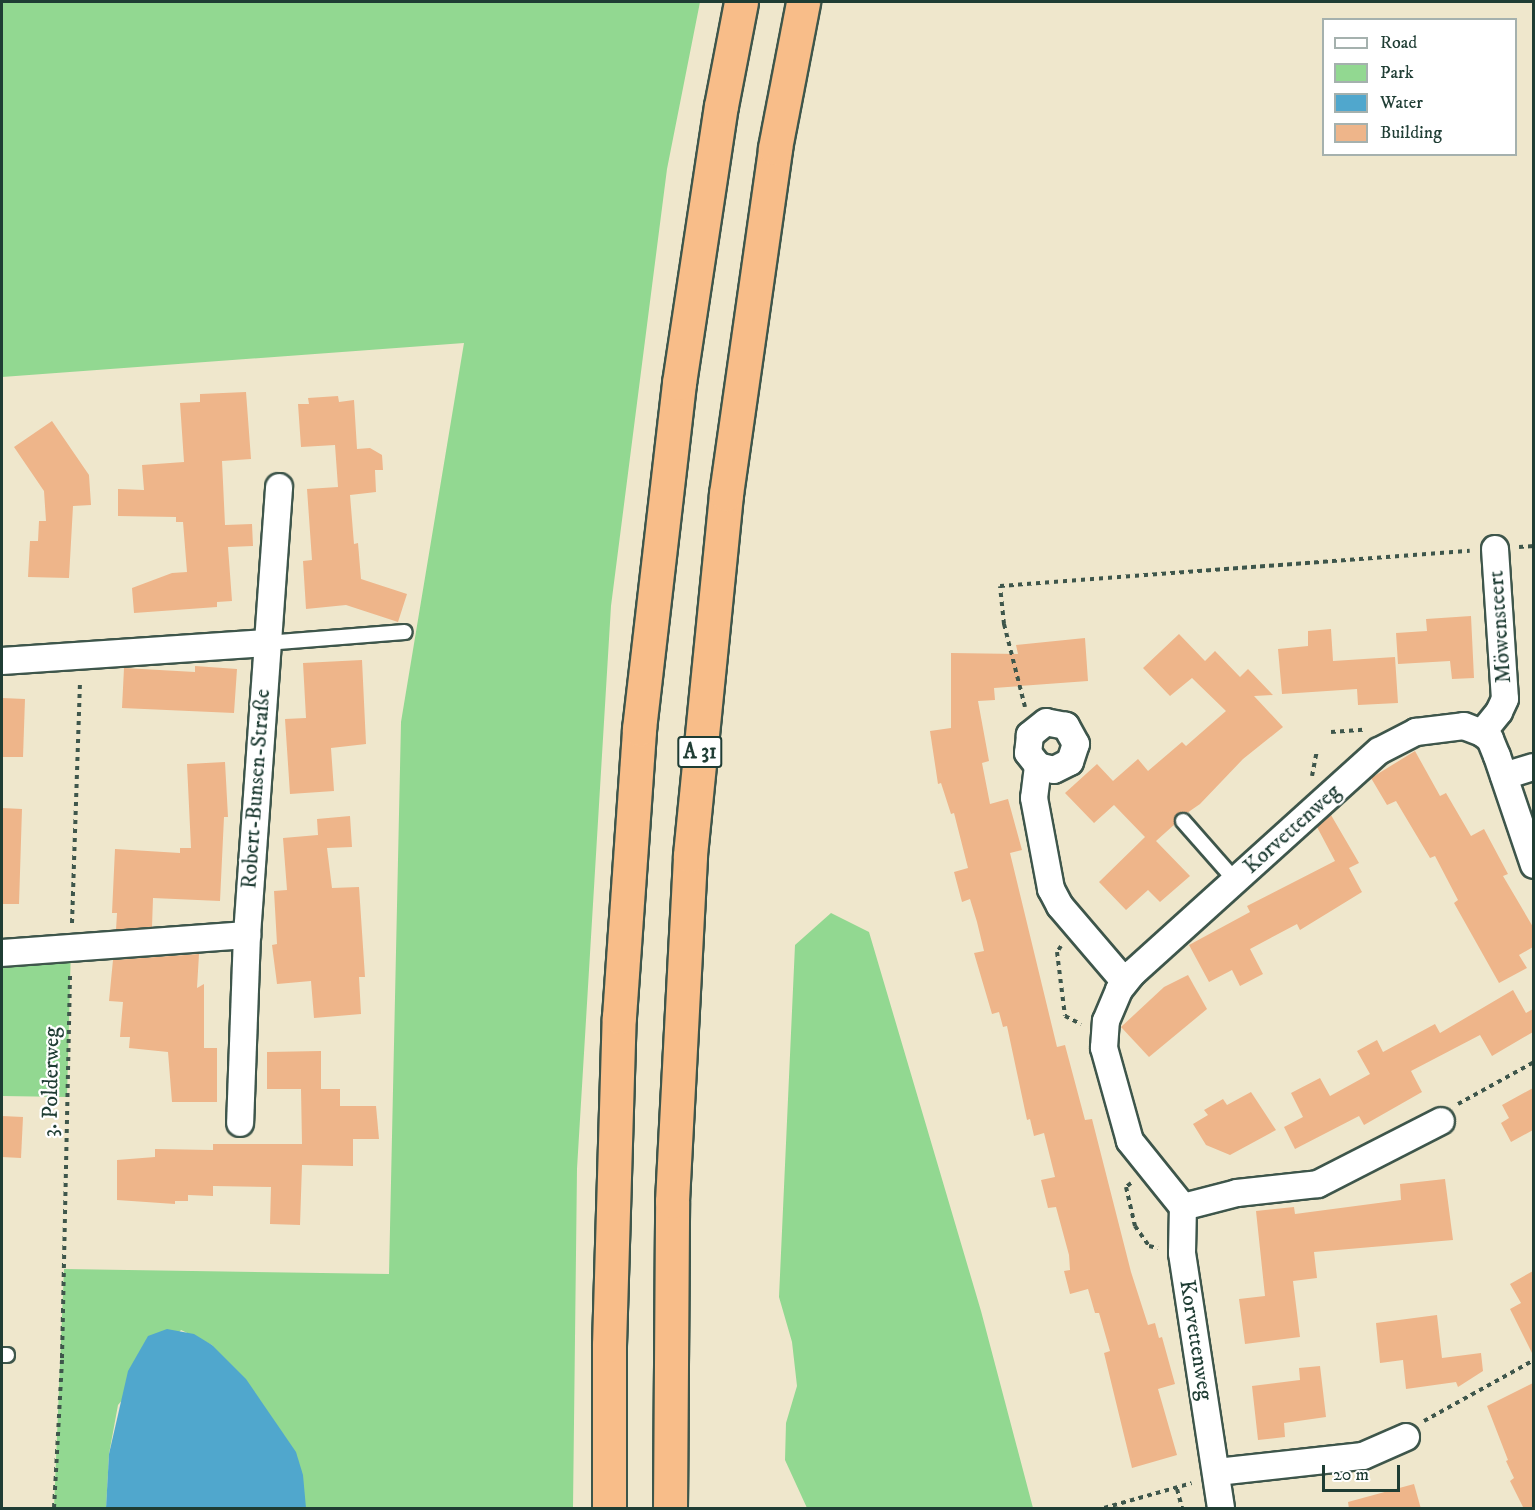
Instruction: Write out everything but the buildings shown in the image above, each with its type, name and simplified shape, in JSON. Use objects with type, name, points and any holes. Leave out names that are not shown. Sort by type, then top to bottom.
[{"type":"highway","points":[[609,1509],[609,1346],[619,1017],[639,729],[661,519],[690,304],[741,2]]},
{"type":"highway","name":"A 31","points":[[670,1509],[672,1201],[690,855],[726,494],[775,148],[803,2]]},
{"type":"street","name":"Robert-Bunsen-Straße","points":[[240,1123],[247,935],[266,643],[279,487]]},
{"type":"street","name":"Möwensteert","points":[[1482,733],[1499,712],[1504,699],[1495,549]]},
{"type":"street","points":[[2,661],[266,643]]},
{"type":"street","points":[[1046,722],[1066,726],[1076,744],[1070,762],[1054,770],[1038,766],[1028,753],[1030,735],[1046,722]]},
{"type":"street","name":"Korvettenweg","points":[[1103,1035],[1113,1001],[1125,982],[1316,806],[1393,742],[1416,732],[1452,727],[1469,727],[1482,733]]},
{"type":"street","points":[[1482,733],[1490,739],[1533,865]]},
{"type":"street","points":[[1038,766],[1034,798],[1051,889],[1076,924],[1125,982]]},
{"type":"street","points":[[1504,776],[1533,767]]},
{"type":"street","points":[[2,953],[71,946],[247,935]]},
{"type":"street","points":[[1103,1035],[1130,1141],[1149,1170],[1183,1207],[1237,1193],[1318,1184],[1441,1121]]},
{"type":"street","name":"Korvettenweg","points":[[1183,1207],[1182,1253],[1221,1509]]},
{"type":"street","points":[[1217,1472],[1363,1456],[1406,1437]]},
{"type":"lane","points":[[266,643],[405,632]]},
{"type":"lane","points":[[1183,821],[1236,880]]},
{"type":"path","points":[[1030,735],[1004,624],[1000,586],[1533,546]]},
{"type":"path","name":"3. Polderweg","points":[[54,1509],[63,1325],[71,946],[81,656]]},
{"type":"path","points":[[1076,924],[1057,952],[1065,1016],[1103,1035]]},
{"type":"path","points":[[1441,1121],[1448,1110],[1533,1062]]},
{"type":"path","points":[[1149,1170],[1126,1187],[1135,1226],[1149,1246],[1182,1253]]},
{"type":"path","points":[[1406,1437],[1414,1426],[1533,1360]]},
{"type":"path","points":[[1104,1509],[1177,1489],[1217,1472]]},
{"type":"path","points":[[1177,1489],[1182,1509]]},
{"type":"green space","points":[[2,2],[700,2],[667,169],[611,606],[577,1169],[573,1508],[306,1508],[212,1345],[181,1330],[118,1405],[109,1454],[106,1508],[54,1508],[64,1269],[389,1274],[401,722],[464,343],[2,377]]},
{"type":"green space","points":[[831,913],[869,932],[981,1311],[1033,1508],[807,1508],[785,1460],[786,1423],[797,1386],[792,1342],[779,1297],[795,945]]},
{"type":"green space","points":[[71,946],[67,1097],[2,1096],[2,953]]},
{"type":"water","points":[[167,1329],[194,1334],[212,1345],[246,1379],[296,1452],[303,1475],[306,1508],[106,1508],[109,1454],[128,1371],[148,1336]]}]
